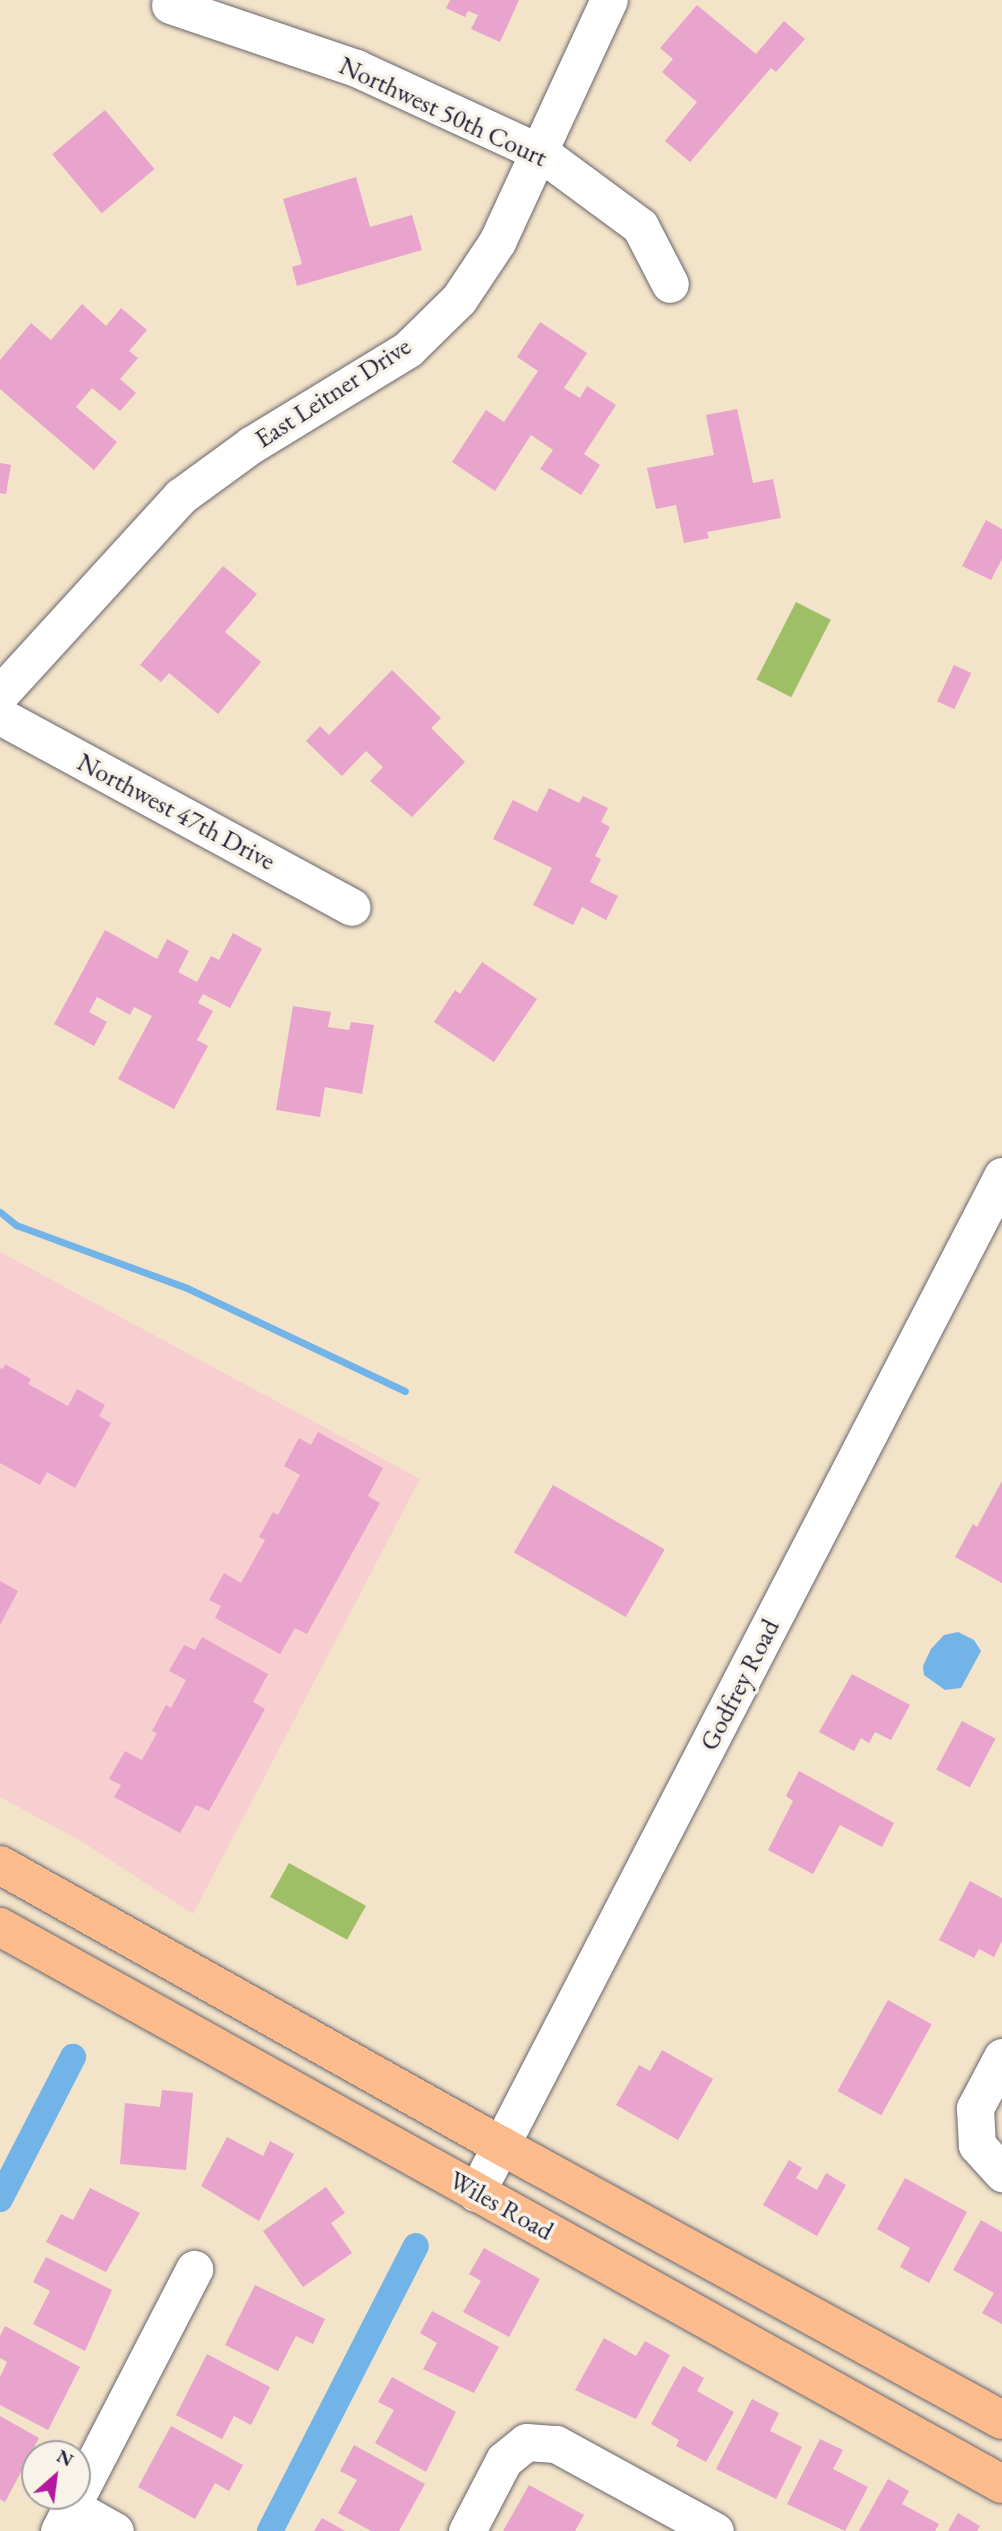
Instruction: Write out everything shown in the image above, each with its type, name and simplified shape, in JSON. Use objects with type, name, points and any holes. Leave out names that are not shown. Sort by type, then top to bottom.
[{"type":"main road","name":"Wiles Road","points":[[0,1865],[500,2145],[1002,2420]]},
{"type":"main road","name":"Wiles Road","points":[[0,1927],[1002,2484]]},
{"type":"street","name":"East Leitner Drive","points":[[0,694],[181,496],[251,445],[408,349],[459,299],[497,242],[541,153],[609,0]]},
{"type":"street","name":"Northwest 50th Court","points":[[170,5],[356,68],[541,153],[640,226],[670,284]]},
{"type":"street","name":"Northwest 47th Drive","points":[[0,716],[352,907]]},
{"type":"street","name":"Godfrey Road","points":[[476,2193],[1002,1176]]},
{"type":"street","points":[[1002,2057],[975,2108],[977,2145],[1002,2173]]},
{"type":"street","points":[[115,2531],[65,2519],[194,2269]]},
{"type":"street","points":[[467,2531],[503,2460],[527,2442],[556,2444],[715,2531]]},
{"type":"shaded area","points":[[0,1252],[420,1479],[193,1914],[81,1841],[0,1797]]},
{"type":"green space","points":[[796,602],[831,620],[791,697],[757,680]]},
{"type":"green space","points":[[289,1863],[366,1906],[347,1940],[270,1897]]},
{"type":"water","points":[[958,1632],[974,1640],[981,1651],[961,1688],[945,1690],[924,1675],[923,1666],[931,1649],[944,1635]]},
{"type":"building","points":[[450,0],[519,0],[500,42],[471,29],[478,15],[468,11],[465,17],[446,8]]},
{"type":"building","points":[[697,5],[756,54],[784,21],[805,39],[776,72],[771,68],[690,162],[665,141],[697,102],[662,72],[673,59],[660,48]]},
{"type":"building","points":[[105,110],[154,169],[102,213],[52,154]]},
{"type":"building","points":[[356,177],[370,227],[412,215],[422,250],[297,286],[292,267],[302,264],[283,199]]},
{"type":"building","points":[[82,304],[106,326],[121,308],[147,330],[129,351],[138,358],[120,379],[136,393],[120,411],[92,388],[76,407],[117,442],[94,470],[0,389],[0,360],[31,323],[51,340]]},
{"type":"building","points":[[540,322],[587,353],[564,388],[580,398],[587,386],[616,405],[584,454],[600,465],[581,495],[540,469],[553,450],[531,435],[495,491],[452,462],[486,410],[504,422],[538,371],[517,357]]},
{"type":"building","points":[[737,409],[753,483],[773,479],[781,518],[707,532],[709,538],[684,543],[676,505],[656,509],[647,468],[714,455],[706,415]]},
{"type":"building","points":[[0,463],[11,465],[6,494],[0,493]]},
{"type":"building","points":[[986,520],[1002,529],[1002,559],[991,580],[962,566]]},
{"type":"building","points":[[223,566],[257,594],[225,632],[261,662],[218,714],[169,673],[161,682],[140,665]]},
{"type":"building","points":[[954,665],[971,673],[954,709],[937,701]]},
{"type":"building","points":[[392,670],[441,718],[431,728],[465,762],[412,817],[370,781],[383,767],[366,751],[342,776],[306,741],[320,726],[329,735]]},
{"type":"building","points":[[549,788],[579,803],[583,796],[608,808],[601,822],[610,827],[595,856],[601,859],[590,882],[618,896],[606,920],[582,907],[573,925],[533,905],[552,868],[493,839],[513,800],[537,812]]},
{"type":"building","points":[[105,930],[157,959],[167,939],[189,951],[178,972],[197,982],[211,956],[219,960],[233,933],[262,949],[230,1008],[203,994],[198,1003],[213,1011],[197,1040],[208,1046],[174,1109],[118,1079],[152,1016],[134,1007],[130,1015],[97,997],[89,1012],[107,1022],[94,1046],[54,1024]]},
{"type":"building","points":[[482,962],[537,999],[494,1062],[434,1022],[455,990],[460,994]]},
{"type":"building","points":[[293,1006],[331,1012],[328,1027],[349,1030],[351,1022],[374,1025],[362,1094],[325,1087],[320,1117],[276,1110]]},
{"type":"building","points":[[5,1364],[31,1379],[28,1384],[68,1406],[77,1389],[105,1405],[99,1416],[111,1423],[75,1488],[47,1472],[40,1485],[0,1463],[0,1368],[3,1369]]},
{"type":"building","points":[[318,1432],[383,1468],[368,1496],[380,1503],[307,1634],[295,1628],[280,1654],[215,1618],[221,1606],[209,1600],[224,1573],[241,1583],[265,1540],[259,1537],[273,1512],[278,1515],[300,1475],[284,1466],[299,1438],[311,1445]]},
{"type":"building","points":[[1002,1481],[1002,1583],[955,1557],[973,1524],[977,1527]]},
{"type":"building","points":[[553,1485],[665,1550],[626,1617],[514,1553]]},
{"type":"building","points":[[0,1581],[18,1591],[0,1625]]},
{"type":"building","points":[[202,1637],[268,1674],[253,1702],[265,1709],[209,1811],[196,1805],[180,1833],[114,1797],[121,1785],[109,1779],[125,1751],[142,1760],[157,1733],[152,1731],[166,1705],[171,1708],[186,1680],[169,1671],[184,1645],[195,1650]]},
{"type":"building","points":[[852,1674],[910,1705],[891,1740],[875,1732],[869,1743],[861,1738],[854,1751],[819,1732]]},
{"type":"building","points":[[962,1721],[996,1739],[970,1787],[936,1770]]},
{"type":"building","points":[[799,1771],[894,1823],[882,1847],[840,1825],[813,1874],[768,1850],[793,1801],[786,1796]]},
{"type":"building","points":[[970,1881],[1002,1898],[1002,1941],[994,1957],[979,1949],[974,1958],[939,1940]]},
{"type":"building","points":[[888,2000],[932,2024],[881,2115],[838,2091]]},
{"type":"building","points":[[662,2050],[713,2079],[678,2140],[616,2105],[639,2065],[650,2071]]},
{"type":"building","points":[[162,2090],[193,2093],[186,2170],[120,2164],[125,2103],[160,2107]]},
{"type":"building","points":[[227,2137],[263,2156],[270,2141],[294,2154],[259,2221],[201,2186]]},
{"type":"building","points":[[789,2160],[802,2168],[796,2178],[817,2190],[826,2173],[846,2185],[817,2236],[763,2205]]},
{"type":"building","points":[[905,2178],[967,2212],[929,2283],[900,2267],[910,2248],[877,2229]]},
{"type":"building","points":[[326,2187],[345,2213],[331,2223],[352,2253],[303,2287],[263,2231]]},
{"type":"building","points":[[90,2188],[140,2213],[106,2272],[46,2242],[61,2214],[73,2220]]},
{"type":"building","points":[[981,2220],[1002,2232],[1002,2324],[982,2313],[994,2293],[953,2270]]},
{"type":"building","points":[[484,2248],[540,2279],[509,2337],[463,2312],[481,2281],[469,2274]]},
{"type":"building","points":[[46,2257],[112,2290],[85,2351],[33,2324],[50,2291],[33,2282]]},
{"type":"building","points":[[255,2285],[325,2319],[313,2344],[296,2336],[278,2371],[225,2345]]},
{"type":"building","points":[[432,2311],[499,2347],[474,2393],[423,2369],[437,2343],[420,2333]]},
{"type":"building","points":[[5,2326],[80,2367],[48,2430],[0,2405],[0,2377],[7,2362],[0,2358],[0,2336]]},
{"type":"building","points":[[604,2338],[636,2356],[645,2341],[670,2355],[636,2419],[575,2390]]},
{"type":"building","points":[[207,2354],[270,2387],[251,2425],[234,2416],[222,2439],[176,2415]]},
{"type":"building","points":[[683,2366],[704,2378],[697,2391],[734,2412],[706,2462],[676,2446],[679,2440],[651,2424]]},
{"type":"building","points":[[392,2377],[456,2412],[426,2472],[375,2443],[394,2410],[378,2402]]},
{"type":"building","points":[[752,2399],[779,2413],[770,2431],[802,2447],[776,2499],[716,2469]]},
{"type":"building","points":[[0,2416],[39,2438],[21,2440],[21,2472],[5,2502],[0,2499]]},
{"type":"building","points":[[171,2426],[243,2465],[229,2491],[215,2483],[195,2519],[138,2487]]},
{"type":"building","points":[[820,2439],[843,2450],[833,2469],[868,2487],[845,2531],[787,2504]]},
{"type":"building","points":[[354,2445],[425,2484],[399,2531],[371,2531],[338,2513],[357,2480],[340,2471]]},
{"type":"building","points":[[888,2479],[909,2491],[902,2504],[939,2524],[935,2531],[859,2531]]},
{"type":"building","points":[[529,2485],[584,2515],[575,2531],[503,2531]]},
{"type":"building","points":[[958,2513],[980,2526],[977,2531],[948,2531]]},
{"type":"building","points":[[322,2518],[345,2531],[314,2531]]},
{"type":"waterway","points":[[0,1212],[16,1225],[187,1288],[405,1391]]},
{"type":"waterway","points":[[0,2199],[73,2057]]},
{"type":"waterway","points":[[270,2531],[416,2246]]}]
